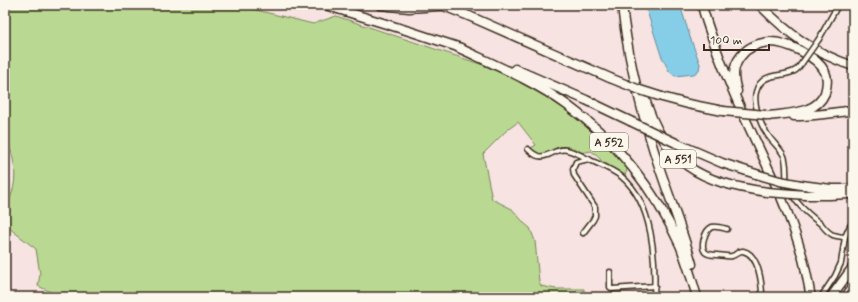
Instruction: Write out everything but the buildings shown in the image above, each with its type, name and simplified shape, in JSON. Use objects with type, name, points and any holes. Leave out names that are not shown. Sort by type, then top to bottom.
[{"type":"highway","name":"A 551","points":[[325,5],[457,47],[532,76],[722,163],[780,181],[831,189],[853,189]]},
{"type":"highway","points":[[380,5],[409,8],[454,5]]},
{"type":"highway","points":[[441,5],[610,78],[640,90],[688,104],[723,111],[767,115],[805,116],[853,110]]},
{"type":"highway","points":[[622,5],[629,49],[640,101],[653,149],[689,255],[700,297]]},
{"type":"highway","name":"A 551","points":[[626,5],[632,47],[646,104],[661,137],[668,148],[683,163],[701,175],[732,186],[767,192],[806,195],[853,194]]},
{"type":"highway","points":[[702,5],[734,95],[779,192],[794,229],[804,262],[811,297]]},
{"type":"highway","points":[[760,5],[773,19],[801,41],[835,59],[853,66]]},
{"type":"highway","points":[[761,153],[736,88],[734,74],[735,64],[746,50],[758,44],[769,42],[786,45],[804,52],[822,67],[825,73],[827,86],[822,99],[810,109],[797,113],[767,115]]},
{"type":"highway","name":"A 552","points":[[457,47],[522,78],[545,91],[567,105],[609,142],[649,189],[665,217],[680,246],[691,275],[697,297]]},
{"type":"highway","points":[[831,297],[853,267]]},
{"type":"highway","points":[[846,297],[853,286]]},
{"type":"street","points":[[838,5],[819,39],[795,71],[765,79],[759,85],[754,99],[765,132],[784,156],[788,185],[796,200],[830,233],[845,237]]},
{"type":"street","points":[[528,149],[538,156],[564,149],[578,154],[609,168],[621,176],[633,189],[644,210],[651,236],[654,257],[654,297]]},
{"type":"street","points":[[583,233],[595,216],[595,207],[574,175],[573,169],[578,161],[589,159]]},
{"type":"street","points":[[821,297],[835,276],[841,263],[845,237],[853,221]]},
{"type":"street","points":[[727,229],[710,228],[704,241],[704,251],[711,255],[731,256],[742,251],[749,254],[759,270],[762,297]]},
{"type":"street","points":[[610,272],[610,287],[612,289],[655,286]]},
{"type":"green space","points":[[5,5],[236,5],[313,24],[336,16],[486,66],[517,78],[566,110],[601,139],[628,166],[625,176],[603,163],[597,155],[591,151],[580,153],[568,149],[545,155],[535,153],[531,148],[536,145],[518,122],[506,131],[483,154],[492,199],[512,209],[530,228],[535,241],[539,282],[541,286],[556,289],[584,289],[584,297],[62,297],[38,286],[40,274],[36,249],[9,228],[5,222],[5,207],[11,196],[15,180],[15,172],[13,157],[5,134]]},
{"type":"water","points":[[645,5],[680,5],[700,64],[699,70],[694,74],[675,76],[669,71],[661,55]]}]
